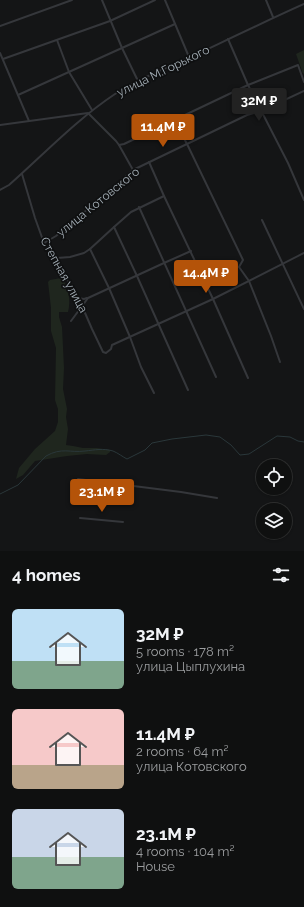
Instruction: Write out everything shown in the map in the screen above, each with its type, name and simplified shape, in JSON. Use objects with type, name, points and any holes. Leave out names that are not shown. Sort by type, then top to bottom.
[{"type":"street","points":[[0,26],[72,0]]},
{"type":"street","points":[[102,0],[110,21],[138,81]]},
{"type":"street","points":[[3,59],[110,21],[155,0]]},
{"type":"street","points":[[165,0],[189,57]]},
{"type":"street","points":[[166,4],[170,0]]},
{"type":"street","points":[[266,0],[273,17]]},
{"type":"street","name":"улица М.Горького","points":[[0,190],[9,185],[22,174],[88,113],[116,93],[157,71],[304,4]]},
{"type":"street","points":[[18,95],[175,24]]},
{"type":"street","points":[[57,39],[69,72],[92,110]]},
{"type":"street","points":[[228,39],[248,85],[288,163],[304,200]]},
{"type":"street","points":[[0,53],[29,121]]},
{"type":"street","points":[[119,145],[175,121],[248,85],[298,65],[304,82]]},
{"type":"street","name":"улица Котовского","points":[[44,243],[56,236],[133,170],[247,115],[261,111],[304,91]]},
{"type":"street","points":[[0,125],[88,113],[116,141],[133,170]]},
{"type":"street","points":[[175,121],[243,260],[239,267],[249,281],[280,362]]},
{"type":"street","points":[[150,162],[164,196],[214,299],[248,378]]},
{"type":"street","name":"Степная улица","points":[[22,174],[44,243],[52,255],[57,258],[68,283],[82,306],[103,352],[107,352],[111,349],[112,345],[130,337]]},
{"type":"street","points":[[57,258],[70,257],[84,253],[130,212],[164,196]]},
{"type":"street","points":[[139,207],[216,377]]},
{"type":"street","points":[[262,220],[304,308]]},
{"type":"street","points":[[114,227],[188,390]]},
{"type":"street","points":[[90,249],[109,288],[141,366],[154,393]]},
{"type":"street","points":[[77,298],[88,298],[191,251]]},
{"type":"street","points":[[130,337],[214,299],[304,253]]},
{"type":"street","points":[[71,321],[88,298]]},
{"type":"street","points":[[78,479],[217,498]]},
{"type":"street","points":[[80,518],[123,522]]},
{"type":"shaded area","points":[[304,50],[304,73],[303,74],[296,54]]},
{"type":"shaded area","points":[[61,278],[68,289],[69,299],[68,312],[59,312],[62,327],[64,368],[63,389],[67,409],[66,417],[68,429],[66,445],[110,450],[110,452],[106,455],[87,454],[35,461],[23,475],[16,479],[19,468],[35,449],[55,431],[58,422],[58,409],[55,400],[56,348],[51,331],[51,308],[48,282],[50,280]]},
{"type":"waterway","points":[[0,494],[18,485],[46,456],[57,452],[106,450],[113,451],[127,459],[145,450],[152,443],[206,435],[220,437],[231,445],[240,455],[249,454],[277,436],[290,437],[304,442]]}]
